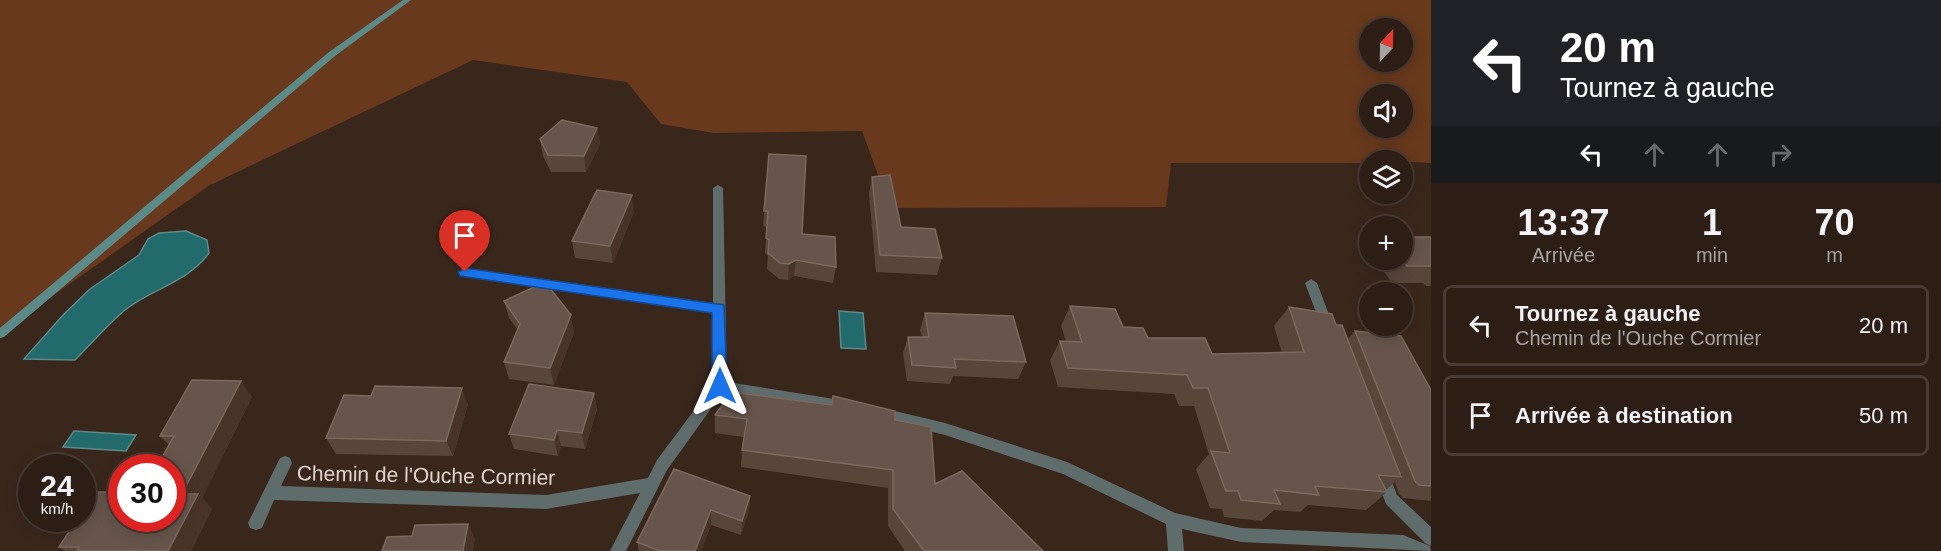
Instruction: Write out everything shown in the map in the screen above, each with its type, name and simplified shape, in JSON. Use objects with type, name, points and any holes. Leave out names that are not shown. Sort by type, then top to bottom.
[{"type":"street","points":[[618,551],[662,465],[720,386],[718,188]]},
{"type":"street","points":[[465,272],[719,309]]},
{"type":"street","points":[[1311,283],[1331,337]]},
{"type":"street","points":[[720,386],[863,409],[945,429],[1066,469],[1173,520],[1241,535],[1403,543],[1424,551]]},
{"type":"street","points":[[1375,456],[1391,499],[1431,538]]},
{"type":"street","name":"Chemin de l'Ouche Cormier","points":[[255,523],[285,463]]},
{"type":"street","name":"Chemin de l'Ouche Cormier","points":[[270,494],[546,502],[652,484]]},
{"type":"street","points":[[1173,520],[1176,551]]},
{"type":"shaded area","points":[[0,0],[1431,0],[1431,163],[1413,162],[1413,150],[1359,150],[1359,163],[1171,163],[1166,207],[890,208],[862,131],[714,133],[661,124],[627,82],[473,60],[210,185],[0,333]]},
{"type":"water","points":[[186,231],[207,240],[209,253],[191,271],[125,310],[75,360],[24,359],[90,289],[139,255],[148,239],[159,233]]},
{"type":"water","points":[[839,311],[863,313],[866,349],[841,348]]},
{"type":"water","points":[[74,431],[136,435],[126,451],[63,447]]},
{"type":"building","points":[[562,120],[597,128],[584,156],[548,155],[540,139]]},
{"type":"building","points":[[769,154],[806,156],[802,234],[835,237],[836,267],[796,260],[789,264],[780,263],[768,253],[769,240],[766,238],[768,211],[764,211]]},
{"type":"building","points":[[890,175],[901,227],[935,229],[942,258],[880,255],[872,177]]},
{"type":"building","points":[[597,190],[632,195],[610,246],[572,241]]},
{"type":"building","points":[[1413,237],[1431,237],[1431,266],[1413,266]]},
{"type":"building","points":[[545,282],[571,315],[550,368],[504,362],[520,324],[504,301]]},
{"type":"building","points":[[1070,306],[1115,309],[1123,327],[1143,328],[1148,338],[1205,338],[1212,354],[1304,352],[1289,307],[1332,314],[1336,325],[1342,325],[1401,477],[1378,475],[1387,492],[1315,486],[1319,495],[1274,490],[1280,504],[1241,500],[1238,491],[1226,491],[1211,451],[1230,453],[1208,388],[1193,388],[1187,375],[1068,368],[1060,341],[1082,342]]},
{"type":"building","points":[[925,313],[1013,316],[1026,362],[954,359],[956,368],[912,365],[908,337],[929,337]]},
{"type":"building","points":[[1355,331],[1359,331],[1359,336],[1401,336],[1431,390],[1431,486],[1419,485],[1415,481]]},
{"type":"building","points":[[192,380],[241,381],[186,486],[186,454],[164,454],[174,436],[160,436]]},
{"type":"building","points":[[529,384],[594,393],[582,433],[557,430],[554,440],[509,434]]},
{"type":"building","points":[[375,386],[462,388],[446,441],[326,438],[344,395],[371,396]]},
{"type":"building","points":[[732,392],[832,405],[833,396],[895,411],[895,420],[931,427],[935,484],[962,471],[1043,551],[924,551],[893,509],[893,470],[742,450],[747,419],[715,415]]},
{"type":"building","points":[[674,469],[750,496],[742,521],[711,510],[695,551],[660,551],[637,542]]},
{"type":"building","points":[[96,492],[108,492],[108,532],[178,532],[168,551],[77,551],[79,547],[59,547],[69,532],[96,532]]},
{"type":"building","points":[[186,494],[198,494],[186,517]]},
{"type":"building","points":[[468,524],[463,551],[382,551],[387,537],[412,536],[415,525]]},
{"type":"waterway","points":[[0,334],[332,54],[408,0]]},
{"type":"route","points":[[465,272],[719,309],[720,386]]}]
